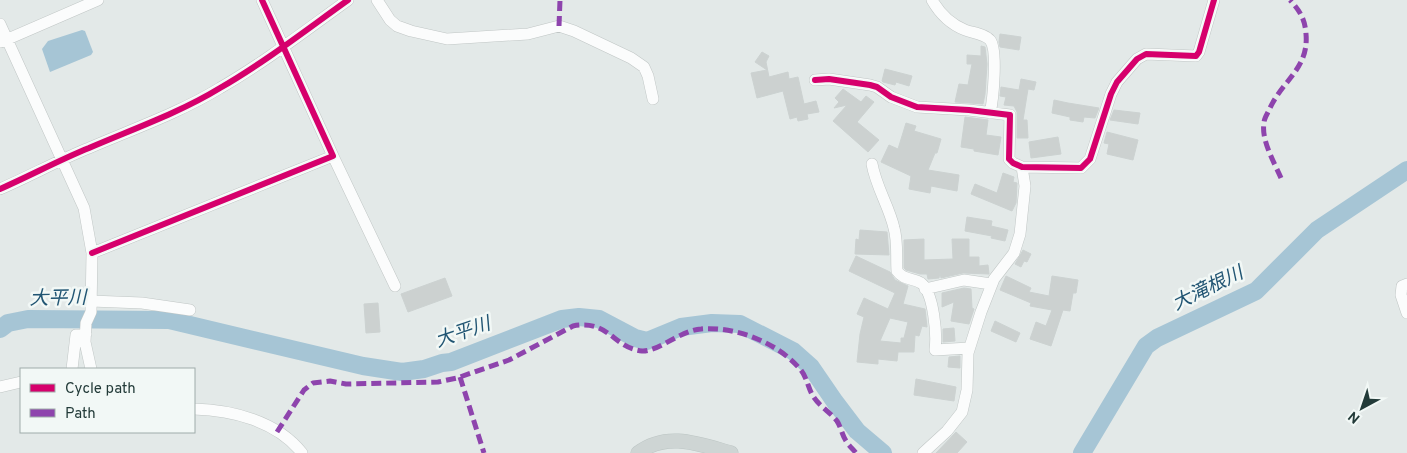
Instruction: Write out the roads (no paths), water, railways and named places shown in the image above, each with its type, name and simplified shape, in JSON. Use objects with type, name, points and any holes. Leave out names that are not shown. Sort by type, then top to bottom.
[{"type":"main road","points":[[638,453],[650,445],[659,442],[680,441],[731,453]]},
{"type":"street","points":[[3,41],[98,0]]},
{"type":"street","points":[[262,0],[395,286]]},
{"type":"street","points":[[0,189],[220,89],[348,0]]},
{"type":"street","points":[[377,0],[390,20],[397,26],[447,39],[528,34],[559,26],[574,31],[631,58],[644,67],[654,99]]},
{"type":"street","points":[[932,0],[943,16],[950,22],[991,40],[994,48],[994,73],[993,103],[990,112]]},
{"type":"street","points":[[815,80],[829,80],[878,87],[891,97],[917,108],[1010,115],[1009,159],[1013,163],[1022,167],[1081,168],[1090,160],[1110,94],[1116,82],[1137,59],[1146,54],[1196,56],[1214,0]]},
{"type":"street","points":[[0,24],[3,41],[63,159],[84,208],[92,253],[91,306],[85,342],[91,368]]},
{"type":"street","points":[[92,253],[333,156]]},
{"type":"street","points":[[872,164],[874,176],[894,226],[897,271],[903,277],[922,284],[932,305],[937,336],[935,350],[969,348]]},
{"type":"street","points":[[923,453],[947,432],[962,412],[967,390],[969,348],[991,284],[1014,253],[1020,234],[1025,186],[1022,167]]},
{"type":"street","points":[[925,289],[964,280],[991,284]]},
{"type":"street","points":[[1407,284],[1402,286],[1401,295],[1407,313]]},
{"type":"street","points":[[91,306],[142,303],[190,310]]},
{"type":"street","points":[[72,368],[76,335],[86,328]]},
{"type":"street","points":[[0,387],[20,382]]},
{"type":"street","points":[[195,409],[219,410],[243,416],[286,437],[302,453]]},
{"type":"water","points":[[82,30],[85,31],[93,52],[91,55],[50,72],[42,49],[48,41]]},
{"type":"waterway","name":"大滝根川","points":[[1082,453],[1146,346],[1157,338],[1256,291],[1317,230],[1407,170]]},
{"type":"waterway","name":"大平川","points":[[0,329],[8,323],[28,319],[169,320],[363,366],[402,372],[451,362],[562,319],[579,317],[599,319],[635,338],[647,341],[681,327],[712,323],[740,324],[793,351],[811,367],[857,431],[883,453]]}]
